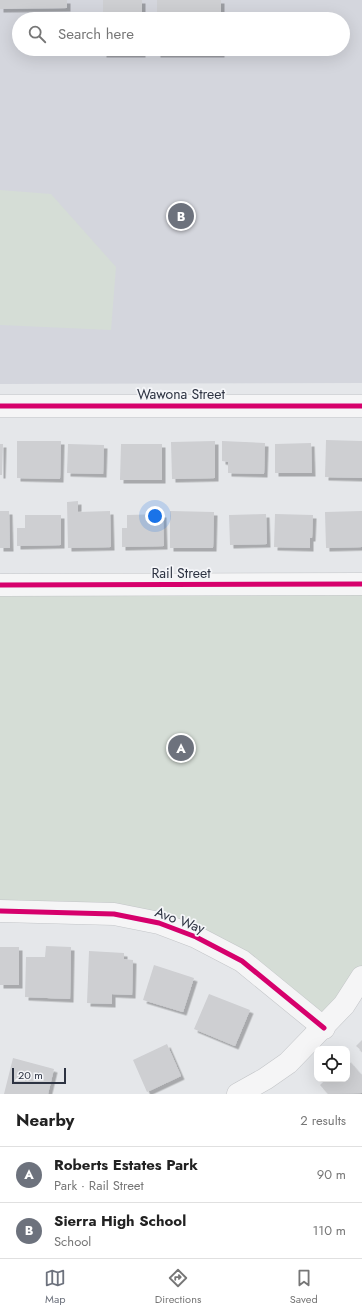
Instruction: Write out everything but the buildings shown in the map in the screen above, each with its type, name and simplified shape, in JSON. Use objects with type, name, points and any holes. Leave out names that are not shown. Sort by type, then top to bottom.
[{"type":"street","name":"Wawona Street","points":[[0,406],[362,406]]},
{"type":"street","name":"Rail Street","points":[[0,585],[362,584]]},
{"type":"street","name":"Avo Way","points":[[0,911],[114,914],[159,923],[174,928],[196,937],[242,961],[324,1028]]},
{"type":"street","points":[[238,1094],[265,1080],[288,1063],[324,1028],[344,1004],[362,977]]},
{"type":"shaded area","points":[[0,0],[362,0],[362,383],[0,384]]},
{"type":"shaded area","points":[[0,190],[51,194],[116,267],[111,330],[0,325]]},
{"type":"shaded area","points":[[362,584],[362,977],[324,1028],[242,961],[159,923],[0,911],[0,585]]},
{"type":"cycle path","points":[[0,406],[362,406]]},
{"type":"cycle path","points":[[0,585],[362,584]]},
{"type":"cycle path","points":[[0,911],[114,914],[159,923],[196,937],[242,961],[324,1028]]},
{"type":"place","name":"Sierra High School","points":[[181,216]]},
{"type":"place","name":"Roberts Estates Park","points":[[181,748]]}]
